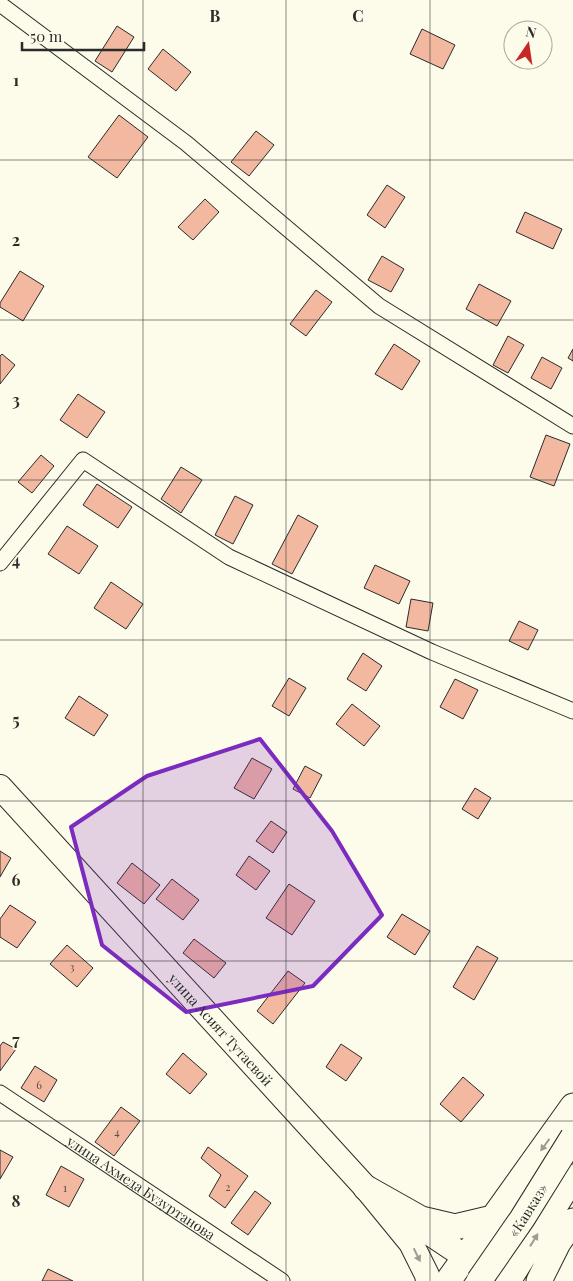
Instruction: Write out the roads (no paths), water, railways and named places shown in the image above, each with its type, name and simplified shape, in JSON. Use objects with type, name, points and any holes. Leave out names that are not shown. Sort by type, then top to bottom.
[{"type":"highway","points":[[449,1281],[464,1257],[573,1106]]},
{"type":"highway","name":"«Кавказ»","points":[[495,1279],[522,1218],[573,1137]]},
{"type":"highway","name":"«Кавказ»","points":[[495,1279],[573,1177]]},
{"type":"highway","points":[[366,1188],[421,1219],[455,1226],[493,1218]]},
{"type":"highway","points":[[539,1281],[558,1243],[573,1221]]},
{"type":"main road","name":"улица Асият Тутаевой","points":[[0,787],[366,1188],[411,1243],[428,1281]]},
{"type":"main road","points":[[366,1188],[410,1221],[495,1279]]},
{"type":"main road","points":[[449,1281],[474,1270],[495,1279]]},
{"type":"street","points":[[0,4],[186,143],[379,306],[573,426]]},
{"type":"street","points":[[0,563],[83,460],[229,557],[432,652],[573,710]]},
{"type":"street","name":"улица Ахмеда Бузуртанова","points":[[0,1093],[282,1281]]}]
